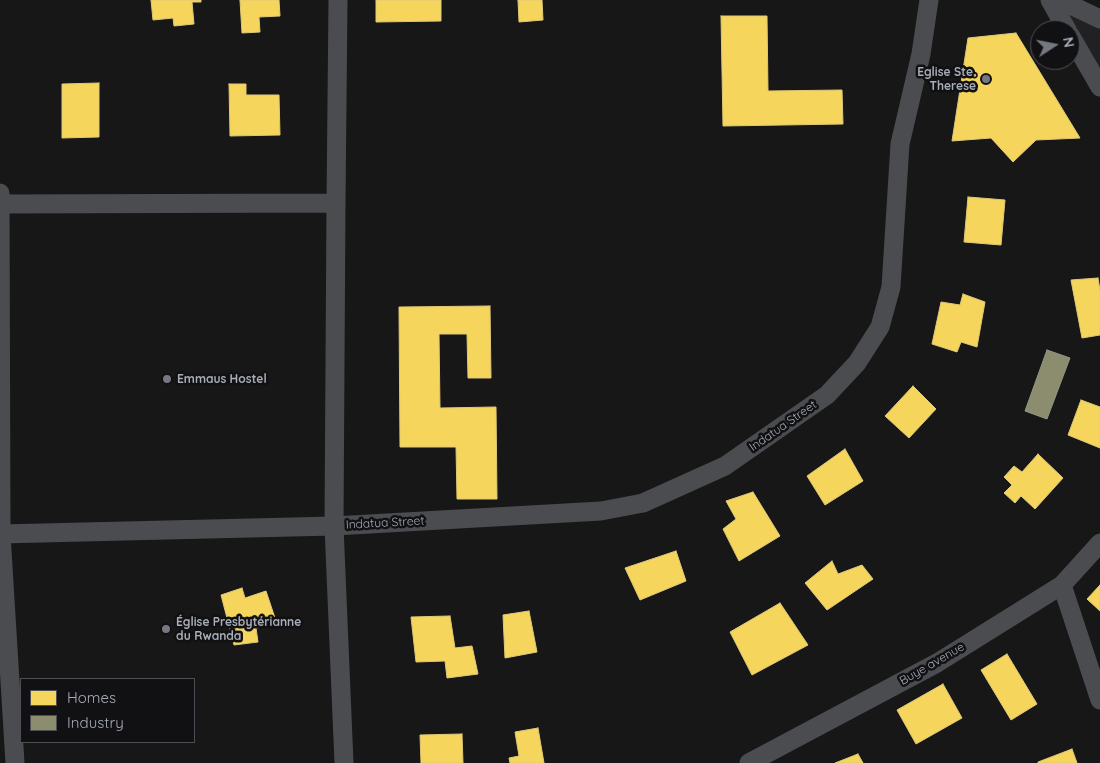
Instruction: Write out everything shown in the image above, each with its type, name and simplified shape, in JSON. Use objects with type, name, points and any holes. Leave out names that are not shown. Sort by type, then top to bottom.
[{"type":"street","points":[[338,0],[334,526],[344,763]]},
{"type":"street","name":"Indatua Street","points":[[0,534],[334,526],[601,512],[643,503],[725,466],[827,395],[856,363],[880,326],[891,287],[900,144],[921,54],[928,0]]},
{"type":"street","points":[[1050,0],[1061,20]]},
{"type":"street","points":[[1060,0],[1100,19]]},
{"type":"street","points":[[1080,52],[1100,87]]},
{"type":"street","points":[[0,193],[0,534],[15,763]]},
{"type":"street","points":[[0,204],[336,203]]},
{"type":"street","name":"Buye avenue","points":[[749,763],[937,663],[1062,585],[1100,543]]},
{"type":"street","points":[[1062,585],[1097,680],[1100,700]]},
{"type":"shaded area","points":[[1060,0],[1100,19],[1100,87],[1080,44],[1080,20],[1069,20]]},
{"type":"building: Homes","points":[[151,0],[201,0],[201,2],[192,2],[194,24],[174,26],[173,18],[153,20]]},
{"type":"building: Homes","points":[[240,0],[279,0],[280,16],[259,17],[260,32],[242,33]]},
{"type":"building: Homes","points":[[376,0],[441,0],[441,21],[376,22]]},
{"type":"building: Homes","points":[[518,0],[542,0],[543,20],[519,22]]},
{"type":"building: Homes","points":[[721,16],[767,16],[768,91],[842,90],[843,124],[723,126]]},
{"type":"building: Homes","points":[[1016,33],[1030,56],[1030,70],[1039,70],[1080,138],[1036,140],[1013,162],[991,138],[952,141],[968,38]]},
{"type":"building: Homes","points":[[99,83],[99,137],[62,138],[62,84]]},
{"type":"building: Homes","points":[[229,84],[246,84],[246,95],[279,95],[280,135],[230,136]]},
{"type":"building: Homes","points":[[968,197],[1005,200],[1001,245],[964,242]]},
{"type":"building: Homes","points":[[1098,278],[1100,290],[1100,335],[1082,338],[1071,280]]},
{"type":"building: Homes","points":[[963,294],[985,302],[977,347],[961,342],[957,352],[932,344],[941,302],[960,305]]},
{"type":"building: Homes","points":[[490,306],[491,378],[468,378],[467,334],[439,334],[440,408],[496,407],[497,499],[457,499],[456,447],[400,447],[399,307]]},
{"type":"building: Homes","points":[[913,386],[936,409],[909,438],[885,416]]},
{"type":"building: Homes","points":[[1081,400],[1100,407],[1100,448],[1068,435]]},
{"type":"building: Homes","points":[[845,449],[863,481],[825,505],[807,476]]},
{"type":"building: Homes","points":[[1038,454],[1063,478],[1035,509],[1021,496],[1015,503],[1004,493],[1012,485],[1004,477],[1014,466],[1022,472]]},
{"type":"building: Homes","points":[[753,492],[780,536],[739,561],[723,529],[736,519],[726,501]]},
{"type":"building: Homes","points":[[676,551],[686,581],[640,600],[625,568]]},
{"type":"building: Homes","points":[[832,561],[838,574],[862,565],[873,579],[827,610],[805,583]]},
{"type":"building: Homes","points":[[1100,585],[1100,611],[1087,599]]},
{"type":"building: Homes","points":[[242,588],[245,598],[266,591],[277,624],[256,628],[258,642],[234,645],[221,595]]},
{"type":"building: Homes","points":[[780,603],[808,645],[752,675],[730,632]]},
{"type":"building: Homes","points":[[529,611],[537,652],[505,658],[503,615]]},
{"type":"building: Homes","points":[[450,616],[455,648],[472,646],[478,674],[447,678],[445,661],[416,662],[411,617]]},
{"type":"building: Homes","points":[[1007,654],[1037,704],[1011,720],[981,670]]},
{"type":"building: Homes","points":[[943,684],[962,718],[916,744],[897,710]]},
{"type":"building: Homes","points":[[538,728],[544,763],[510,763],[509,758],[519,756],[515,732]]},
{"type":"building: Homes","points":[[462,734],[463,763],[421,763],[420,735]]},
{"type":"building: Homes","points":[[1072,749],[1077,763],[1038,763],[1038,762]]},
{"type":"building: Homes","points":[[858,754],[863,763],[835,763]]},
{"type":"building: Industry","points":[[1047,350],[1070,358],[1047,419],[1025,411]]},
{"type":"place","name":"Eglise Ste. Therese","points":[[986,79]]},
{"type":"place","name":"Emmaus Hostel","points":[[167,379]]},
{"type":"place","name":"Église Presbytérianne du Rwanda","points":[[166,629]]}]
